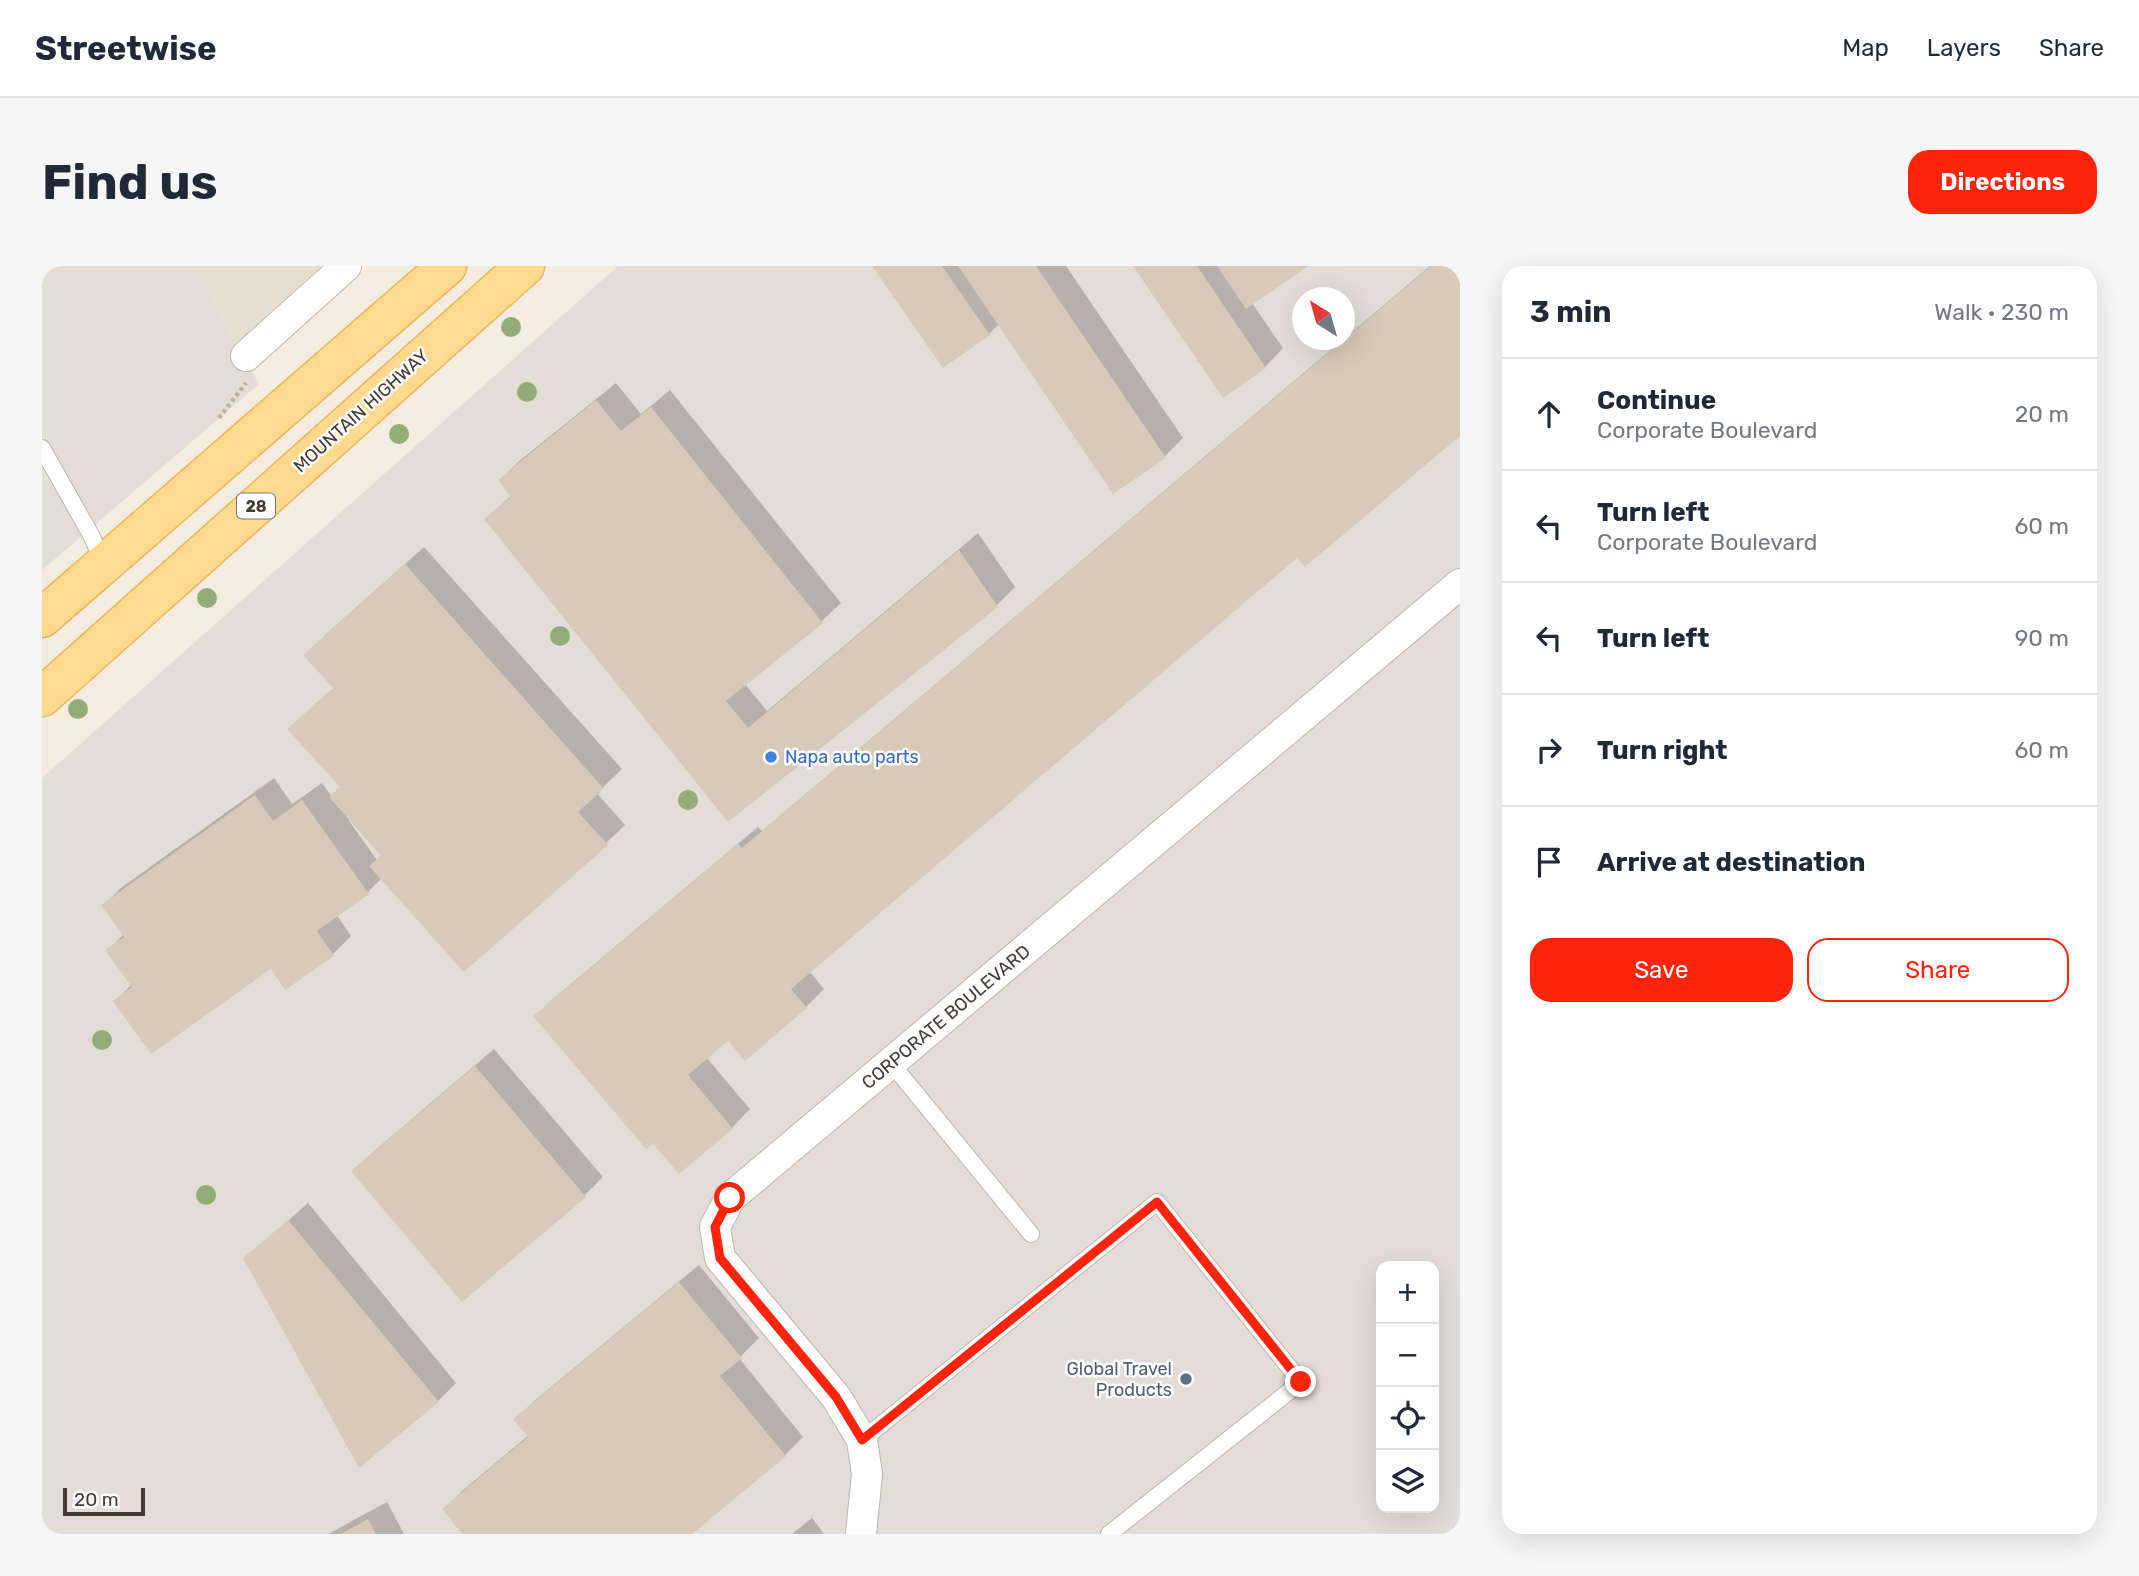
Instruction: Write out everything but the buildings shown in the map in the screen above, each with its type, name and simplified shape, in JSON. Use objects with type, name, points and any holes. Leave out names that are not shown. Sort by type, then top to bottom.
[{"type":"main road","name":"MOUNTAIN HIGHWAY","points":[[42,697],[525,266]]},
{"type":"main road","points":[[42,618],[437,269],[469,314]]},
{"type":"street","points":[[245,365],[346,266]]},
{"type":"street","name":"CORPORATE BOULEVARD","points":[[861,1534],[866,1474],[862,1440],[836,1397],[720,1258],[715,1227],[730,1198],[1460,584]]},
{"type":"lane","points":[[42,448],[91,535],[104,564]]},
{"type":"lane","points":[[891,1063],[1031,1234]]},
{"type":"lane","points":[[862,1440],[1157,1202],[1301,1382],[1109,1534]]},
{"type":"path","points":[[215,424],[247,382],[245,365]]},
{"type":"shaded area","points":[[42,266],[194,266],[259,384],[42,570]]},
{"type":"shaded area","points":[[194,266],[321,266],[237,343]]},
{"type":"shaded area","points":[[618,266],[1460,266],[1460,1534],[42,1534],[42,778]]},
{"type":"place","name":"Napa auto parts","points":[[771,757]]},
{"type":"place","name":"Global Travel Products","points":[[1186,1379]]},
{"type":"route","points":[[730,1198],[715,1227],[720,1258],[836,1397],[862,1440],[1157,1202],[1301,1382]]}]
